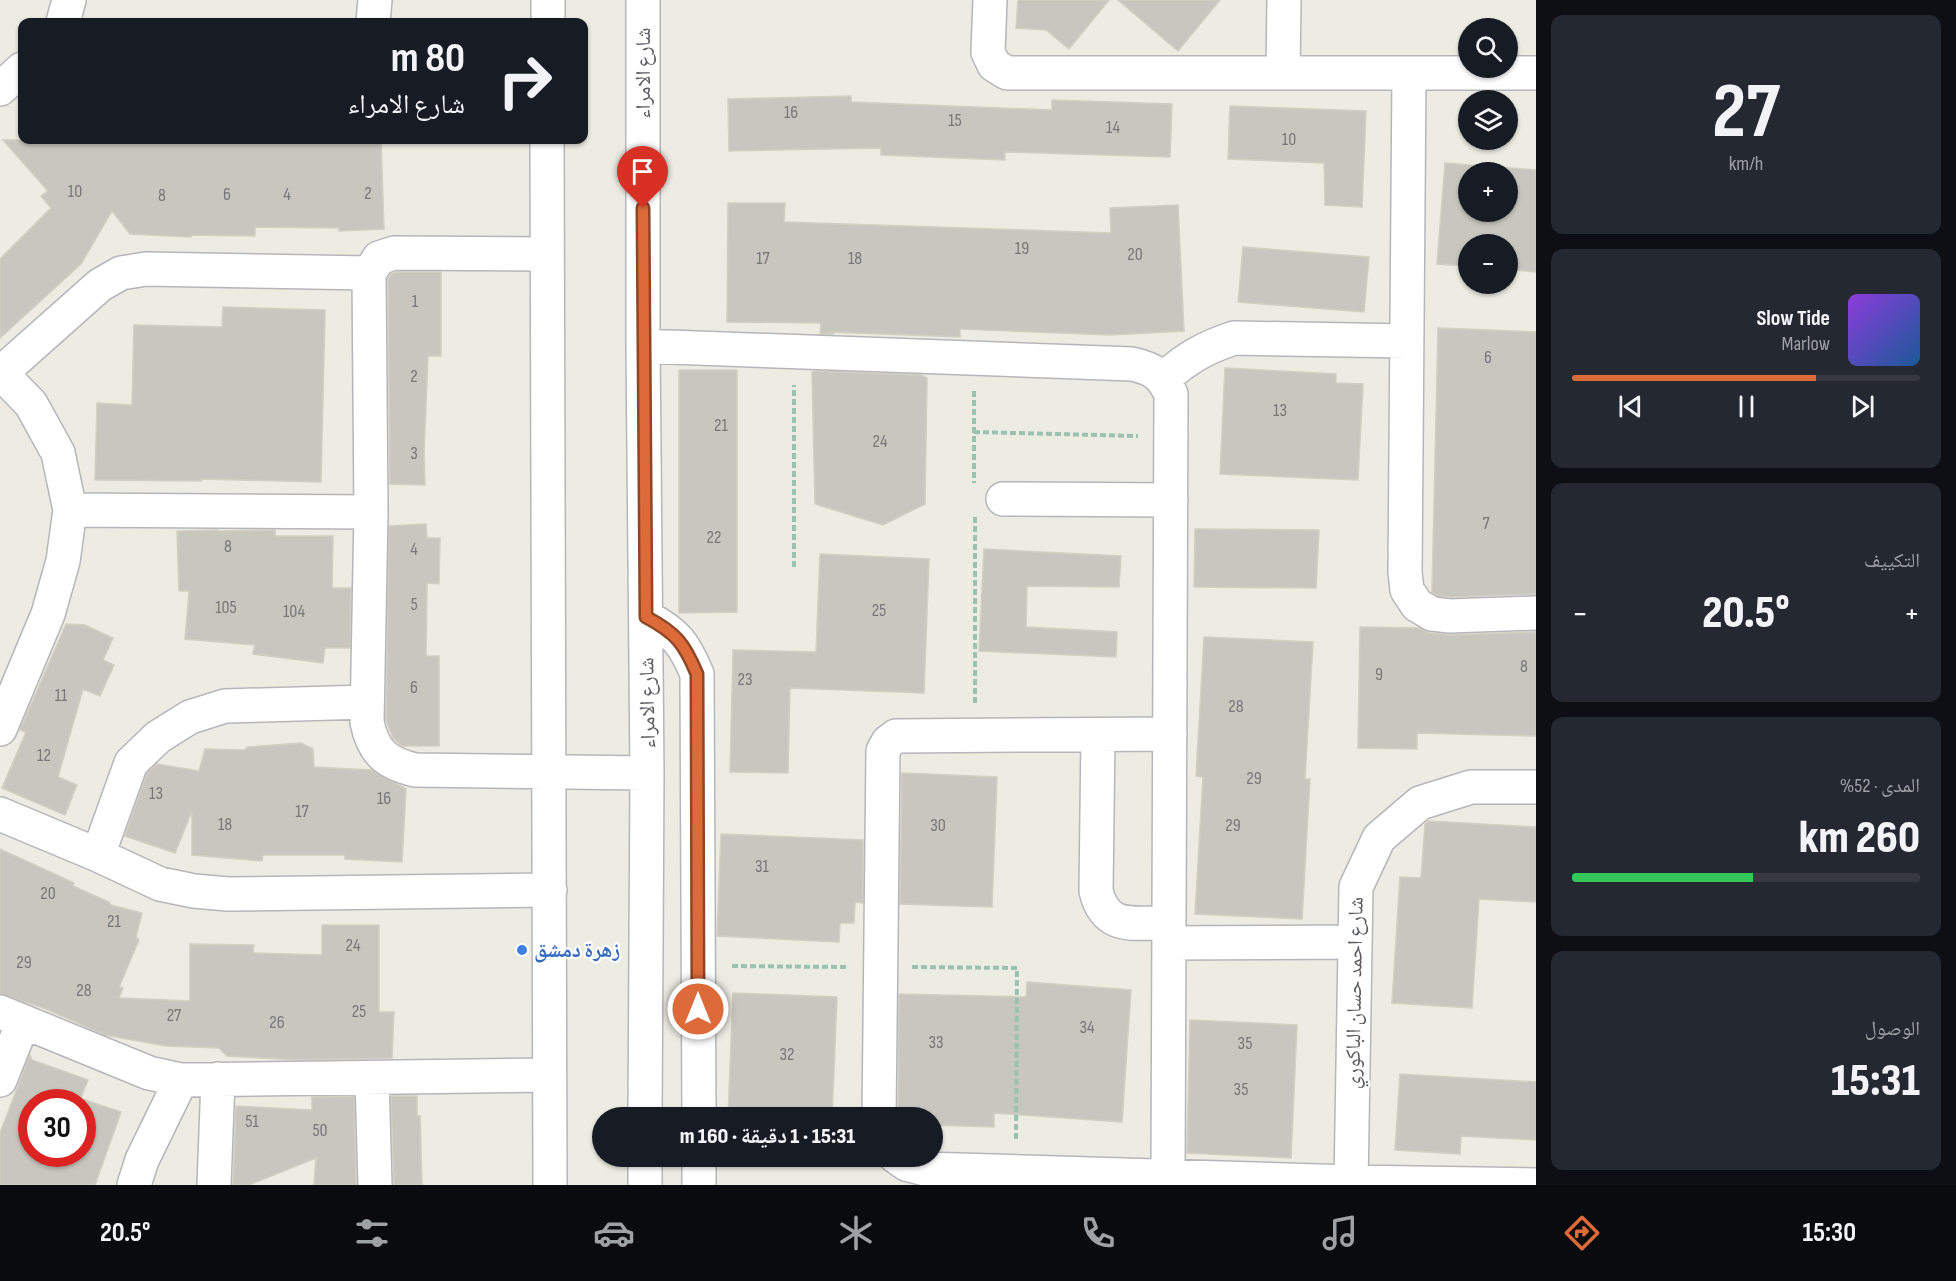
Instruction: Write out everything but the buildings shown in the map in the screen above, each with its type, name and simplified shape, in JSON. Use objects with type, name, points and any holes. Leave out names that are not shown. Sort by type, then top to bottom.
[{"type":"street","points":[[64,18],[69,0]]},
{"type":"street","points":[[374,18],[375,0]]},
{"type":"street","points":[[548,0],[548,18]]},
{"type":"street","name":"شارع الامراء","points":[[643,0],[647,773],[645,1107]]},
{"type":"street","points":[[990,0],[988,52],[994,65],[1007,73],[1536,74]]},
{"type":"street","points":[[1283,74],[1284,0]]},
{"type":"street","points":[[0,89],[18,73]]},
{"type":"street","points":[[1409,74],[1405,572],[1407,590],[1417,605],[1432,614],[1450,616],[1536,613]]},
{"type":"street","points":[[547,144],[550,1185]]},
{"type":"street","points":[[547,254],[394,254],[379,258],[369,273],[371,512],[367,722],[370,739],[381,755],[397,766],[415,770],[647,773]]},
{"type":"street","points":[[0,729],[48,614],[63,561],[70,510],[58,453],[31,404],[1,373],[100,285],[121,273],[146,269],[369,273]]},
{"type":"street","points":[[1163,379],[1192,356],[1208,347],[1234,338],[1407,341]]},
{"type":"street","points":[[643,346],[1132,364],[1149,368],[1163,379],[1171,394],[1168,1177]]},
{"type":"street","points":[[989,494],[1171,500]]},
{"type":"street","points":[[70,510],[371,512]]},
{"type":"street","points":[[646,617],[667,628],[687,648],[697,674],[699,1107]]},
{"type":"street","points":[[98,855],[131,763],[158,737],[190,717],[225,706],[368,702]]},
{"type":"street","points":[[879,1107],[883,751],[888,742],[896,736],[1170,734]]},
{"type":"street","points":[[1098,735],[1096,891],[1100,906],[1109,916],[1122,922],[1169,933],[1354,942]]},
{"type":"street","name":"شارع احمد حسان الباكوري","points":[[1351,1184],[1356,887],[1379,838],[1420,803],[1471,787],[1536,787]]},
{"type":"street","points":[[0,814],[160,884],[194,891],[228,894],[550,890]]},
{"type":"street","points":[[0,1080],[12,1017],[149,1073],[181,1080],[549,1075]]},
{"type":"street","points":[[372,1078],[375,1185]]},
{"type":"street","points":[[214,1185],[218,1079]]},
{"type":"street","points":[[134,1185],[142,1160],[181,1080]]},
{"type":"street","points":[[645,1167],[645,1185]]},
{"type":"street","points":[[699,1167],[699,1185]]},
{"type":"street","points":[[917,1167],[1351,1184],[1536,1185]]},
{"type":"path","points":[[794,351],[794,567]]},
{"type":"path","points":[[973,358],[974,432],[989,494]]},
{"type":"path","points":[[974,432],[1171,437]]},
{"type":"path","points":[[975,514],[976,735]]},
{"type":"path","points":[[698,966],[1017,968],[1015,1172]]},
{"type":"place","name":"زهرة دمشق","points":[[522,950]]},
{"type":"route","points":[[643,208],[646,617],[667,628],[687,648],[697,674],[698,1009]]}]
